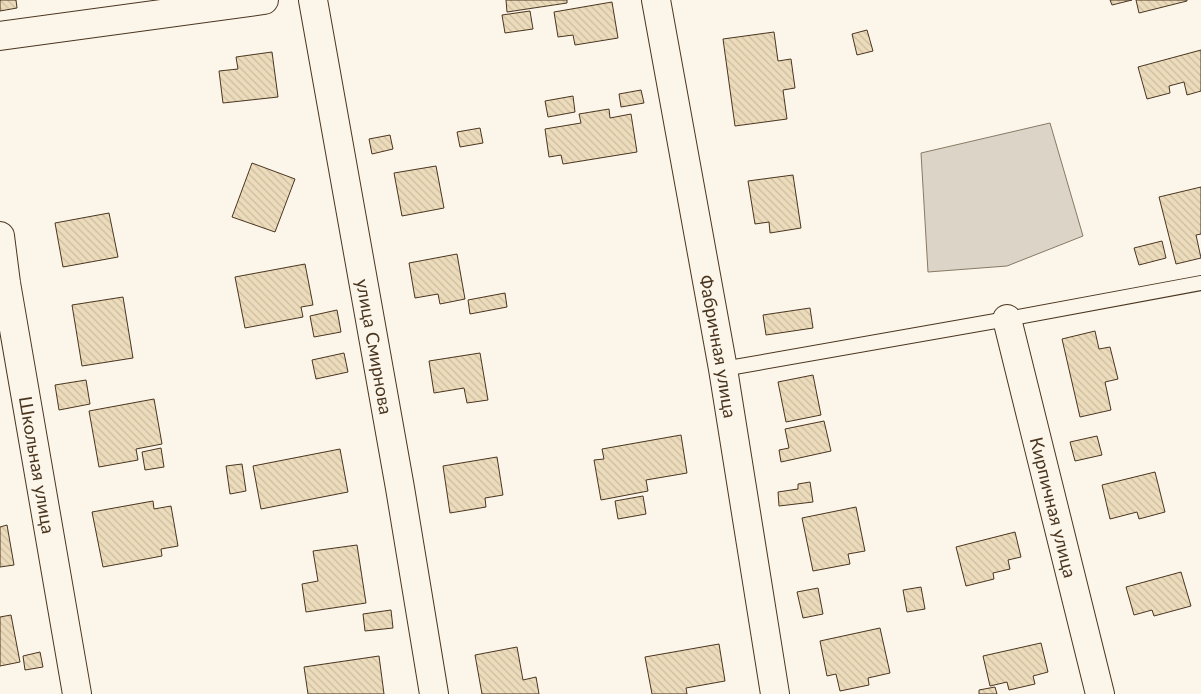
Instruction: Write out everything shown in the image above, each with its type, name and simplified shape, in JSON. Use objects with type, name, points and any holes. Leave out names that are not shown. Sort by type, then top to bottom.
[{"type":"street","points":[[0,36],[264,0]]},
{"type":"street","name":"улица Смирнова","points":[[312,0],[400,488],[434,694]]},
{"type":"street","name":"Фабричная улица","points":[[656,0],[722,369],[775,694]]},
{"type":"street","name":"Школьная улица","points":[[0,236],[6,283],[77,694]]},
{"type":"street","name":"Кирпичная улица","points":[[1007,319],[1100,694]]},
{"type":"lane","points":[[722,369],[1201,283]]},
{"type":"shaded area","points":[[1050,123],[1083,236],[1007,266],[928,272],[921,153]]},
{"type":"building","points":[[0,0],[16,0],[17,8],[0,11]]},
{"type":"building","points":[[506,0],[567,0],[567,3],[507,12]]},
{"type":"building","points":[[1110,0],[1132,0],[1112,5]]},
{"type":"building","points":[[1136,0],[1187,0],[1187,1],[1139,13]]},
{"type":"building","points":[[612,2],[618,38],[575,45],[573,35],[558,37],[554,12]]},
{"type":"building","points":[[530,11],[533,29],[505,33],[502,15]]},
{"type":"building","points":[[867,30],[873,51],[857,55],[852,34]]},
{"type":"building","points":[[774,32],[778,61],[791,59],[795,88],[783,90],[787,119],[735,126],[723,39]]},
{"type":"building","points":[[1201,50],[1201,91],[1187,95],[1184,82],[1169,86],[1170,93],[1147,99],[1138,67]]},
{"type":"building","points":[[272,52],[278,97],[223,103],[219,71],[238,69],[236,57]]},
{"type":"building","points":[[641,90],[644,103],[621,107],[619,94]]},
{"type":"building","points":[[573,96],[575,112],[548,117],[545,101]]},
{"type":"building","points":[[609,109],[610,118],[631,114],[637,152],[563,164],[561,155],[549,157],[545,129],[581,123],[579,114]]},
{"type":"building","points":[[480,128],[483,143],[460,147],[457,132]]},
{"type":"building","points":[[390,135],[393,149],[372,154],[369,139]]},
{"type":"building","points":[[252,163],[295,179],[275,232],[232,217]]},
{"type":"building","points":[[436,166],[444,208],[402,216],[394,173]]},
{"type":"building","points":[[793,175],[801,228],[770,233],[769,222],[755,224],[748,181]]},
{"type":"building","points":[[1201,187],[1201,234],[1196,235],[1201,258],[1176,264],[1159,197]]},
{"type":"building","points":[[109,213],[118,257],[63,267],[55,223]]},
{"type":"building","points":[[1162,241],[1166,258],[1139,265],[1134,248]]},
{"type":"building","points":[[457,254],[465,299],[440,304],[438,294],[415,298],[409,263]]},
{"type":"building","points":[[305,264],[313,305],[301,307],[303,317],[245,328],[235,277]]},
{"type":"building","points":[[505,293],[507,307],[470,314],[468,300]]},
{"type":"building","points":[[123,297],[133,358],[82,366],[72,305]]},
{"type":"building","points":[[810,308],[813,328],[766,335],[763,315]]},
{"type":"building","points":[[337,310],[341,332],[314,337],[310,316]]},
{"type":"building","points":[[1095,331],[1099,349],[1110,347],[1118,379],[1105,382],[1111,410],[1080,417],[1062,339]]},
{"type":"building","points":[[344,353],[348,372],[316,379],[312,360]]},
{"type":"building","points":[[480,353],[488,400],[467,403],[464,388],[434,393],[429,361]]},
{"type":"building","points":[[813,375],[821,415],[786,422],[778,382]]},
{"type":"building","points":[[86,380],[90,404],[59,410],[55,385]]},
{"type":"building","points":[[154,399],[162,444],[136,449],[138,460],[99,467],[89,411]]},
{"type":"building","points":[[824,421],[831,451],[781,462],[779,450],[789,448],[785,429]]},
{"type":"building","points":[[681,435],[687,473],[646,480],[648,491],[601,500],[594,460],[604,459],[602,449]]},
{"type":"building","points":[[1097,436],[1102,455],[1075,461],[1070,442]]},
{"type":"building","points":[[161,448],[164,467],[145,470],[142,452]]},
{"type":"building","points":[[340,449],[348,492],[261,509],[253,466]]},
{"type":"building","points":[[497,457],[503,495],[485,498],[486,507],[450,513],[443,466]]},
{"type":"building","points":[[242,464],[246,491],[230,494],[226,466]]},
{"type":"building","points":[[1155,472],[1165,512],[1139,519],[1137,512],[1110,519],[1102,485]]},
{"type":"building","points":[[810,482],[813,502],[779,506],[778,492],[798,489],[798,484]]},
{"type":"building","points":[[643,496],[646,514],[618,519],[615,501]]},
{"type":"building","points":[[153,501],[154,509],[171,506],[178,546],[161,549],[162,556],[103,567],[92,512]]},
{"type":"building","points":[[856,507],[865,551],[848,554],[850,564],[813,571],[802,518]]},
{"type":"building","points":[[7,525],[14,565],[0,567],[0,527]]},
{"type":"building","points":[[1015,532],[1021,557],[1008,560],[1010,569],[993,573],[994,579],[966,586],[956,547]]},
{"type":"building","points":[[357,545],[366,603],[306,612],[302,584],[318,581],[313,551]]},
{"type":"building","points":[[1181,572],[1191,606],[1154,616],[1152,610],[1134,615],[1126,587]]},
{"type":"building","points":[[921,587],[925,609],[907,612],[903,590]]},
{"type":"building","points":[[818,588],[823,614],[803,618],[797,592]]},
{"type":"building","points":[[391,610],[393,628],[365,631],[363,614]]},
{"type":"building","points":[[11,615],[20,662],[0,666],[0,617]]},
{"type":"building","points":[[880,628],[890,673],[868,678],[869,685],[840,691],[836,674],[827,676],[820,641]]},
{"type":"building","points":[[1041,643],[1048,672],[1033,676],[1035,684],[1009,690],[1007,682],[990,686],[983,656]]},
{"type":"building","points":[[719,644],[725,681],[686,688],[687,694],[652,694],[645,657]]},
{"type":"building","points":[[517,647],[523,680],[536,677],[539,694],[482,694],[475,655]]},
{"type":"building","points":[[40,652],[43,667],[25,670],[23,656]]},
{"type":"building","points":[[379,656],[384,694],[308,694],[304,667]]},
{"type":"building","points":[[995,687],[997,694],[979,694],[979,690]]}]
